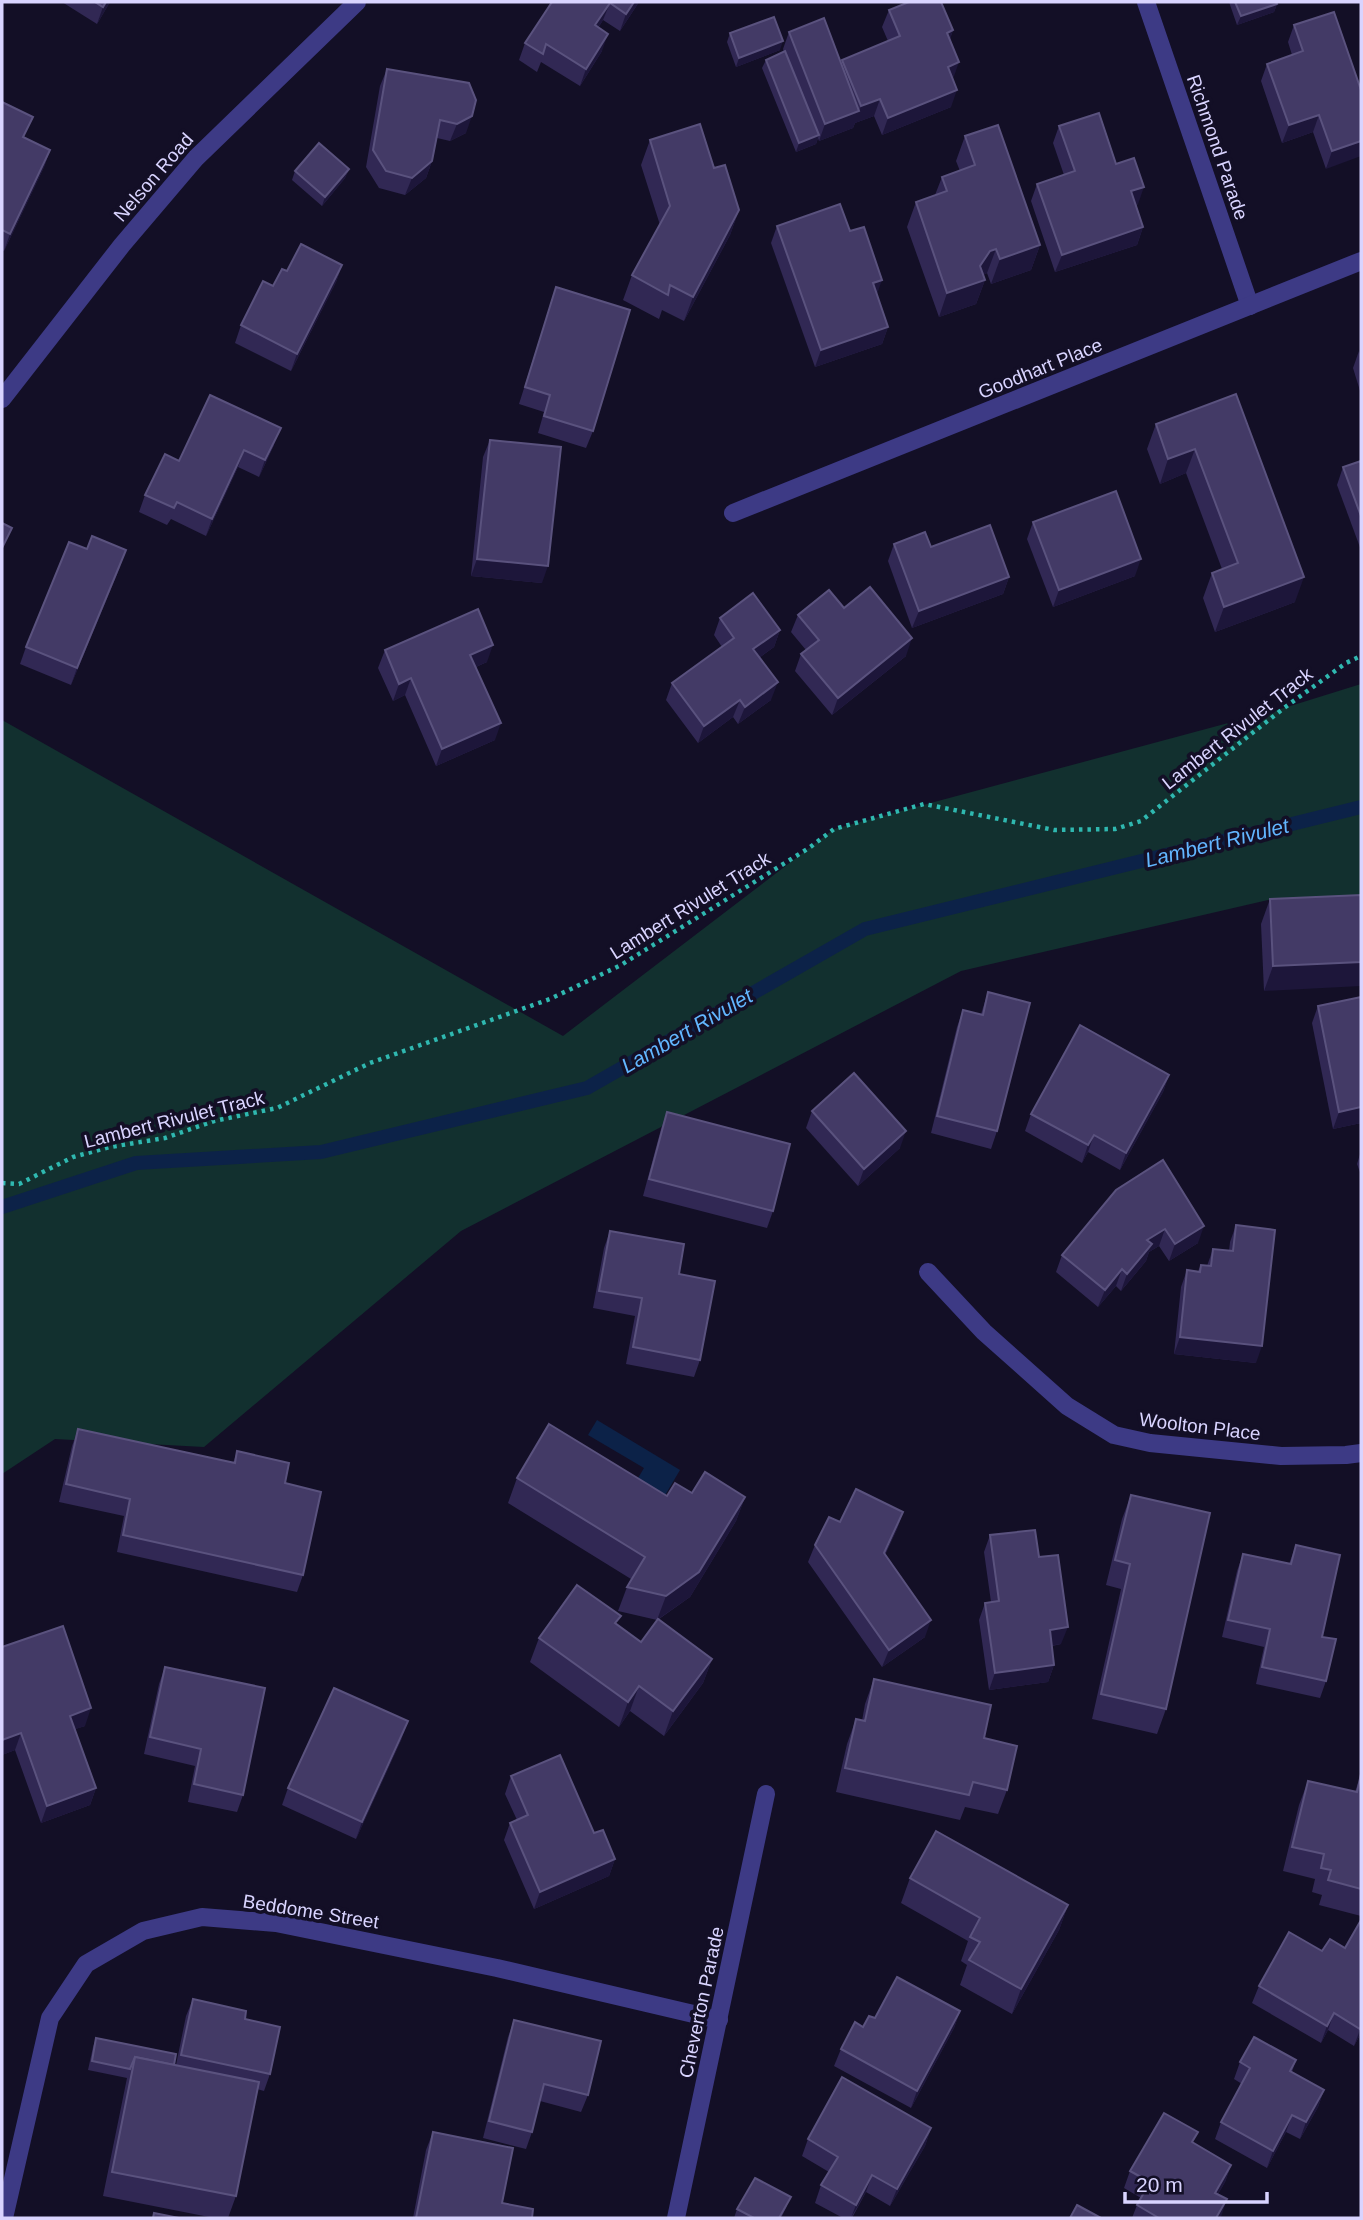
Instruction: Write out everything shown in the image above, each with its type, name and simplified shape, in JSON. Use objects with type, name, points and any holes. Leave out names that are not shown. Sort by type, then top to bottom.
[{"type":"street","name":"Nelson Road","points":[[2,399],[122,245],[196,158],[357,2]]},
{"type":"street","name":"Richmond Parade","points":[[1146,2],[1250,306]]},
{"type":"street","name":"Goodhart Place","points":[[733,513],[1361,261]]},
{"type":"street","name":"Woolton Place","points":[[928,1272],[984,1332],[1067,1406],[1114,1435],[1150,1443],[1281,1457],[1361,1453]]},
{"type":"street","name":"Cheverton Parade","points":[[676,2218],[766,1794]]},
{"type":"street","name":"Beddome Street","points":[[4,2218],[50,2018],[86,1964],[143,1931],[202,1917],[276,1923],[497,1968],[719,2020]]},
{"type":"path","name":"Lambert Rivulet Track","points":[[2,1183],[19,1184],[73,1157],[97,1150],[165,1138],[214,1121],[277,1108],[370,1063],[550,999],[621,965],[809,848],[834,829],[924,804],[1054,830],[1115,829],[1141,821],[1284,708],[1346,663],[1361,656]]},
{"type":"green space","points":[[1361,684],[1361,899],[1268,900],[961,971],[461,1231],[204,1447],[55,1439],[2,1474],[2,720],[563,1036],[834,829],[1284,708]]},
{"type":"water","points":[[597,1420],[680,1470],[661,1502],[634,1485],[644,1468],[588,1435]]},
{"type":"building","points":[[552,2],[634,2],[626,14],[610,3],[595,25],[608,34],[586,69],[546,44],[543,54],[525,43]]},
{"type":"building","points":[[909,2],[941,2],[953,30],[947,33],[959,62],[948,67],[957,90],[888,118],[880,99],[861,106],[842,60],[900,36],[889,10]]},
{"type":"building","points":[[1235,2],[1276,2],[1277,4],[1241,16]]},
{"type":"building","points":[[1334,12],[1361,90],[1361,141],[1332,151],[1319,115],[1289,125],[1267,64],[1303,51],[1294,25]]},
{"type":"building","points":[[774,17],[783,41],[739,58],[730,33]]},
{"type":"building","points":[[824,18],[859,111],[825,124],[789,32]]},
{"type":"building","points":[[785,51],[819,135],[799,143],[766,60]]},
{"type":"building","points":[[387,69],[469,83],[476,100],[472,116],[457,124],[440,120],[432,161],[412,178],[386,171],[373,150]]},
{"type":"building","points":[[2,102],[33,117],[23,137],[50,150],[10,234],[2,230]]},
{"type":"building","points":[[1099,113],[1116,164],[1134,158],[1144,187],[1131,191],[1143,227],[1062,255],[1037,184],[1075,171],[1059,126]]},
{"type":"building","points":[[700,124],[714,168],[725,165],[739,210],[693,297],[670,285],[668,295],[632,275],[670,206],[650,140]]},
{"type":"building","points":[[998,125],[1040,245],[1000,259],[996,249],[990,251],[980,266],[985,280],[947,293],[916,202],[947,191],[942,177],[975,165],[965,136]]},
{"type":"building","points":[[319,143],[349,169],[325,197],[295,171]]},
{"type":"building","points":[[840,204],[850,231],[864,227],[882,280],[873,283],[888,327],[821,350],[777,226]]},
{"type":"building","points":[[301,244],[342,265],[297,354],[241,325],[263,281],[273,286],[282,269],[287,271]]},
{"type":"building","points":[[556,287],[630,310],[593,431],[544,416],[550,395],[525,387]]},
{"type":"building","points":[[1236,394],[1304,577],[1224,607],[1212,573],[1238,563],[1195,449],[1168,459],[1156,424]]},
{"type":"building","points":[[210,395],[281,428],[265,460],[244,450],[212,519],[177,502],[174,508],[145,495],[165,454],[179,461]]},
{"type":"building","points":[[490,440],[561,447],[548,566],[477,559]]},
{"type":"building","points":[[1361,461],[1361,516],[1343,467]]},
{"type":"building","points":[[1116,491],[1141,559],[1059,590],[1033,522]]},
{"type":"building","points":[[2,523],[12,528],[2,548]]},
{"type":"building","points":[[990,525],[1009,577],[919,611],[894,544],[925,532],[931,547]]},
{"type":"building","points":[[92,536],[126,550],[77,668],[26,647],[69,542],[87,549]]},
{"type":"building","points":[[870,587],[912,638],[838,698],[801,654],[819,640],[798,615],[829,590],[844,608]]},
{"type":"building","points":[[753,593],[780,630],[753,649],[778,682],[745,707],[740,700],[704,726],[672,683],[734,638],[720,618]]},
{"type":"building","points":[[478,609],[493,645],[470,655],[501,723],[442,749],[411,678],[399,684],[385,650]]},
{"type":"building","points":[[1361,895],[1361,962],[1273,966],[1270,899]]},
{"type":"building","points":[[988,992],[1030,1003],[997,1131],[937,1116],[963,1010],[983,1015]]},
{"type":"building","points":[[1361,997],[1361,1107],[1339,1112],[1318,1006]]},
{"type":"building","points":[[1080,1025],[1169,1075],[1126,1153],[1094,1135],[1088,1145],[1031,1114]]},
{"type":"building","points":[[854,1073],[906,1131],[864,1169],[812,1111]]},
{"type":"building","points":[[667,1112],[790,1144],[773,1211],[649,1179]]},
{"type":"building","points":[[1163,1160],[1204,1226],[1175,1244],[1165,1229],[1147,1240],[1152,1244],[1127,1274],[1122,1269],[1105,1290],[1062,1255],[1116,1190]]},
{"type":"building","points":[[1236,1225],[1275,1230],[1262,1346],[1180,1337],[1187,1270],[1200,1272],[1201,1265],[1211,1266],[1213,1249],[1233,1251]]},
{"type":"building","points":[[610,1231],[684,1244],[679,1274],[715,1281],[700,1360],[633,1347],[642,1298],[599,1291]]},
{"type":"building","points":[[549,1424],[667,1496],[675,1483],[692,1493],[705,1472],[745,1497],[699,1572],[666,1596],[627,1587],[645,1557],[517,1478]]},
{"type":"building","points":[[78,1429],[235,1463],[237,1451],[289,1463],[285,1483],[321,1492],[303,1575],[123,1535],[130,1499],[66,1484]]},
{"type":"building","points":[[856,1489],[903,1512],[884,1553],[931,1620],[889,1650],[815,1545],[829,1517],[840,1522]]},
{"type":"building","points":[[1131,1495],[1210,1513],[1166,1709],[1101,1694],[1130,1564],[1115,1560]]},
{"type":"building","points":[[1035,1530],[1039,1557],[1058,1555],[1068,1627],[1050,1630],[1054,1665],[995,1673],[985,1603],[999,1601],[990,1535]]},
{"type":"building","points":[[1296,1545],[1340,1555],[1322,1637],[1336,1639],[1326,1681],[1262,1667],[1270,1629],[1228,1620],[1243,1554],[1291,1564]]},
{"type":"building","points":[[577,1585],[621,1616],[615,1623],[641,1642],[658,1619],[712,1659],[673,1711],[639,1686],[628,1702],[539,1638]]},
{"type":"building","points":[[63,1626],[91,1708],[70,1716],[96,1788],[47,1806],[21,1733],[2,1740],[2,1647]]},
{"type":"building","points":[[165,1667],[265,1688],[243,1795],[194,1784],[201,1749],[150,1737]]},
{"type":"building","points":[[874,1679],[991,1705],[984,1738],[1017,1746],[1007,1790],[973,1782],[969,1795],[845,1768],[856,1719],[865,1721]]},
{"type":"building","points":[[334,1688],[408,1721],[362,1822],[288,1788]]},
{"type":"building","points":[[560,1755],[594,1833],[603,1830],[615,1859],[540,1892],[510,1823],[528,1815],[511,1776]]},
{"type":"building","points":[[1361,1774],[1361,1889],[1328,1880],[1331,1870],[1321,1868],[1324,1854],[1292,1847],[1308,1781],[1357,1792]]},
{"type":"building","points":[[936,1831],[1068,1905],[1021,1989],[969,1960],[980,1942],[970,1937],[980,1918],[910,1878]]},
{"type":"building","points":[[1361,1920],[1360,2029],[1334,2013],[1327,2026],[1259,1986],[1289,1932],[1322,1951],[1330,1939],[1345,1948]]},
{"type":"building","points":[[897,1977],[960,2011],[917,2091],[841,2049],[855,2022],[863,2027],[869,2016],[875,2018]]},
{"type":"building","points":[[193,1999],[246,2011],[245,2019],[280,2027],[270,2074],[181,2055]]},
{"type":"building","points":[[514,2020],[601,2041],[588,2095],[544,2084],[532,2132],[489,2121]]},
{"type":"building","points":[[1254,2037],[1296,2060],[1290,2071],[1324,2090],[1306,2122],[1292,2115],[1273,2151],[1221,2122],[1250,2068],[1240,2062]]},
{"type":"building","points":[[96,2038],[176,2054],[174,2065],[135,2057],[130,2069],[92,2061]]},
{"type":"building","points":[[135,2057],[259,2082],[236,2196],[112,2172]]},
{"type":"building","points":[[842,2077],[931,2128],[897,2189],[872,2175],[856,2205],[821,2185],[838,2157],[808,2139]]},
{"type":"building","points":[[1164,2113],[1198,2132],[1192,2142],[1231,2165],[1215,2193],[1227,2199],[1216,2218],[1159,2218],[1137,2205],[1150,2182],[1130,2171]]},
{"type":"building","points":[[433,2132],[513,2148],[502,2203],[533,2209],[532,2218],[416,2218]]},
{"type":"building","points":[[755,2178],[791,2197],[779,2218],[754,2218],[737,2209]]},
{"type":"building","points":[[1077,2205],[1101,2218],[1070,2218]]},
{"type":"building","points":[[154,2213],[179,2218],[153,2218]]},
{"type":"waterway","name":"Lambert Rivulet","points":[[2,1207],[136,1163],[321,1152],[587,1088],[865,929],[1361,807]]}]
